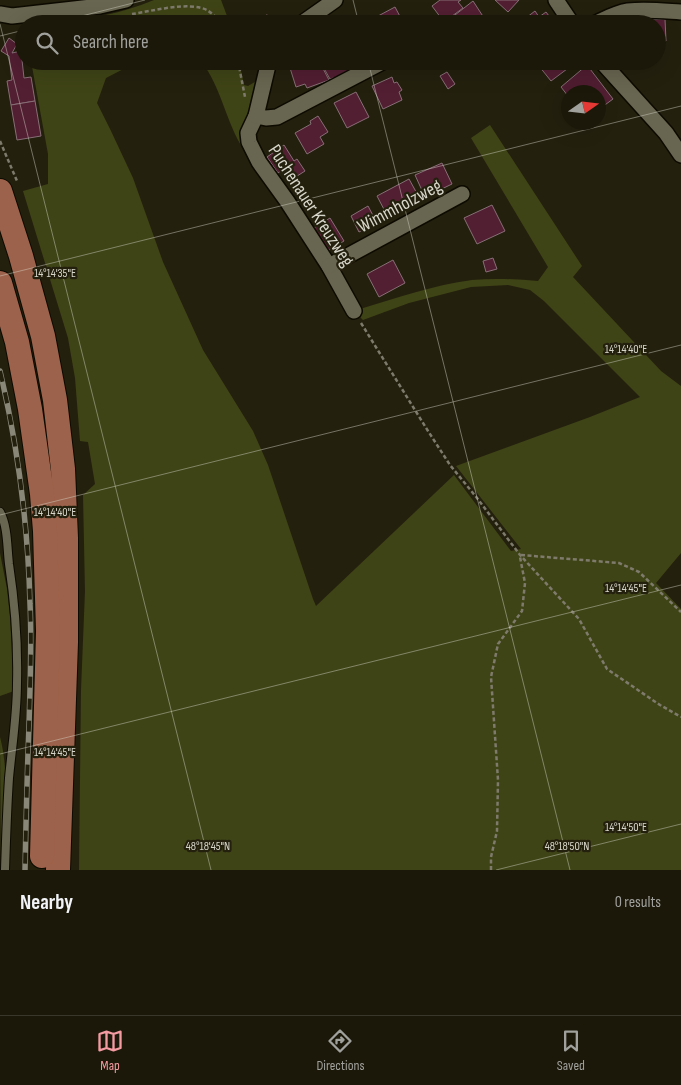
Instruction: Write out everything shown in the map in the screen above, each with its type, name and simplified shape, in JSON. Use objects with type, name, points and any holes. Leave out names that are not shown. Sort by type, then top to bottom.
[{"type":"main road","points":[[0,191],[22,256],[43,336],[55,400],[63,468],[66,538],[66,642],[58,870]]},
{"type":"main road","points":[[0,283],[16,342],[30,408],[42,494],[45,531],[48,631],[42,870]]},
{"type":"street","points":[[314,15],[335,0]]},
{"type":"street","points":[[556,0],[566,15]]},
{"type":"street","points":[[0,26],[6,15],[99,3],[125,8]]},
{"type":"street","points":[[613,15],[627,11],[681,12]]},
{"type":"street","name":"Puchenauer Kreuzweg","points":[[267,70],[248,135],[249,142],[254,154],[329,266],[354,311]]},
{"type":"street","points":[[254,119],[277,117],[367,70]]},
{"type":"street","points":[[609,70],[666,133],[681,155]]},
{"type":"street","name":"Wimmholzweg","points":[[329,266],[462,194]]},
{"type":"lane","points":[[0,512],[6,533],[13,593],[17,658],[16,707],[5,870]]},
{"type":"path","points":[[125,8],[198,7],[214,15]]},
{"type":"path","points":[[240,70],[249,116],[250,119],[254,119]]},
{"type":"path","points":[[354,311],[450,465],[520,555],[579,619],[608,669],[681,718]]},
{"type":"path","points":[[520,555],[619,563],[639,572],[681,612]]},
{"type":"path","points":[[491,870],[491,857],[497,830],[498,780],[491,677],[498,644],[522,611],[526,583],[520,555]]},
{"type":"green space","points":[[154,0],[221,0],[227,15],[104,15]]},
{"type":"green space","points":[[33,70],[122,70],[106,78],[97,103],[133,178],[163,262],[203,350],[253,431],[268,465],[316,606],[454,475],[511,551],[521,549],[456,466],[640,397],[544,301],[530,290],[508,285],[471,287],[409,303],[363,320],[359,316],[357,311],[360,309],[416,292],[458,282],[488,279],[538,281],[548,267],[471,138],[490,125],[582,266],[573,277],[661,371],[681,386],[681,553],[656,583],[681,609],[681,870],[79,870],[81,690],[85,591],[83,495],[95,484],[88,442],[80,441],[75,378],[68,338],[23,191],[48,184],[48,154]]},
{"type":"green space","points":[[241,70],[244,85],[248,86],[260,79],[259,87],[243,131],[244,150],[232,128],[219,93],[208,71]]},
{"type":"green space","points":[[0,553],[10,617],[14,691],[0,696]]},
{"type":"green space","points":[[0,737],[6,786],[1,870]]},
{"type":"building","points":[[440,0],[461,0],[458,2],[463,8],[454,15],[439,15],[432,6]]},
{"type":"building","points":[[495,0],[519,0],[508,12]]},
{"type":"building","points":[[473,1],[482,15],[455,15]]},
{"type":"building","points":[[395,7],[399,15],[380,15]]},
{"type":"building","points":[[535,11],[538,15],[530,15]]},
{"type":"building","points":[[9,38],[15,42],[12,53],[15,52],[15,70],[23,70],[24,78],[31,77],[35,101],[11,105],[7,81],[12,80],[9,56],[1,51]]},
{"type":"building","points":[[291,70],[324,70],[329,80],[307,88],[305,84],[296,87]]},
{"type":"building","points":[[325,70],[348,70],[349,73],[330,79]]},
{"type":"building","points":[[542,70],[566,70],[551,81]]},
{"type":"building","points":[[581,70],[591,70],[602,85],[563,85]]},
{"type":"building","points":[[447,72],[455,84],[448,89],[440,76]]},
{"type":"building","points":[[392,77],[394,83],[397,82],[402,90],[399,92],[402,100],[383,109],[372,86]]},
{"type":"building","points":[[606,90],[613,99],[606,104]]},
{"type":"building","points":[[356,92],[369,117],[347,128],[334,103]]},
{"type":"building","points":[[35,101],[41,136],[17,140],[11,105]]},
{"type":"building","points":[[318,116],[328,132],[320,137],[324,144],[307,154],[295,133],[311,124],[310,121]]},
{"type":"building","points":[[284,145],[294,161],[297,159],[305,171],[294,178],[286,167],[278,173],[267,157]]},
{"type":"building","points":[[442,163],[452,184],[425,197],[415,175]]},
{"type":"building","points":[[409,179],[420,199],[388,217],[377,196]]},
{"type":"building","points":[[492,205],[505,231],[477,244],[464,218]]},
{"type":"building","points":[[368,206],[377,223],[359,232],[351,216]]},
{"type":"building","points":[[330,218],[344,241],[326,252],[312,229]]},
{"type":"building","points":[[493,258],[497,269],[486,272],[483,261]]},
{"type":"building","points":[[393,260],[405,283],[379,297],[367,274]]},
{"type":"railway","points":[[0,371],[17,457],[29,574],[31,649],[25,870]]}]
